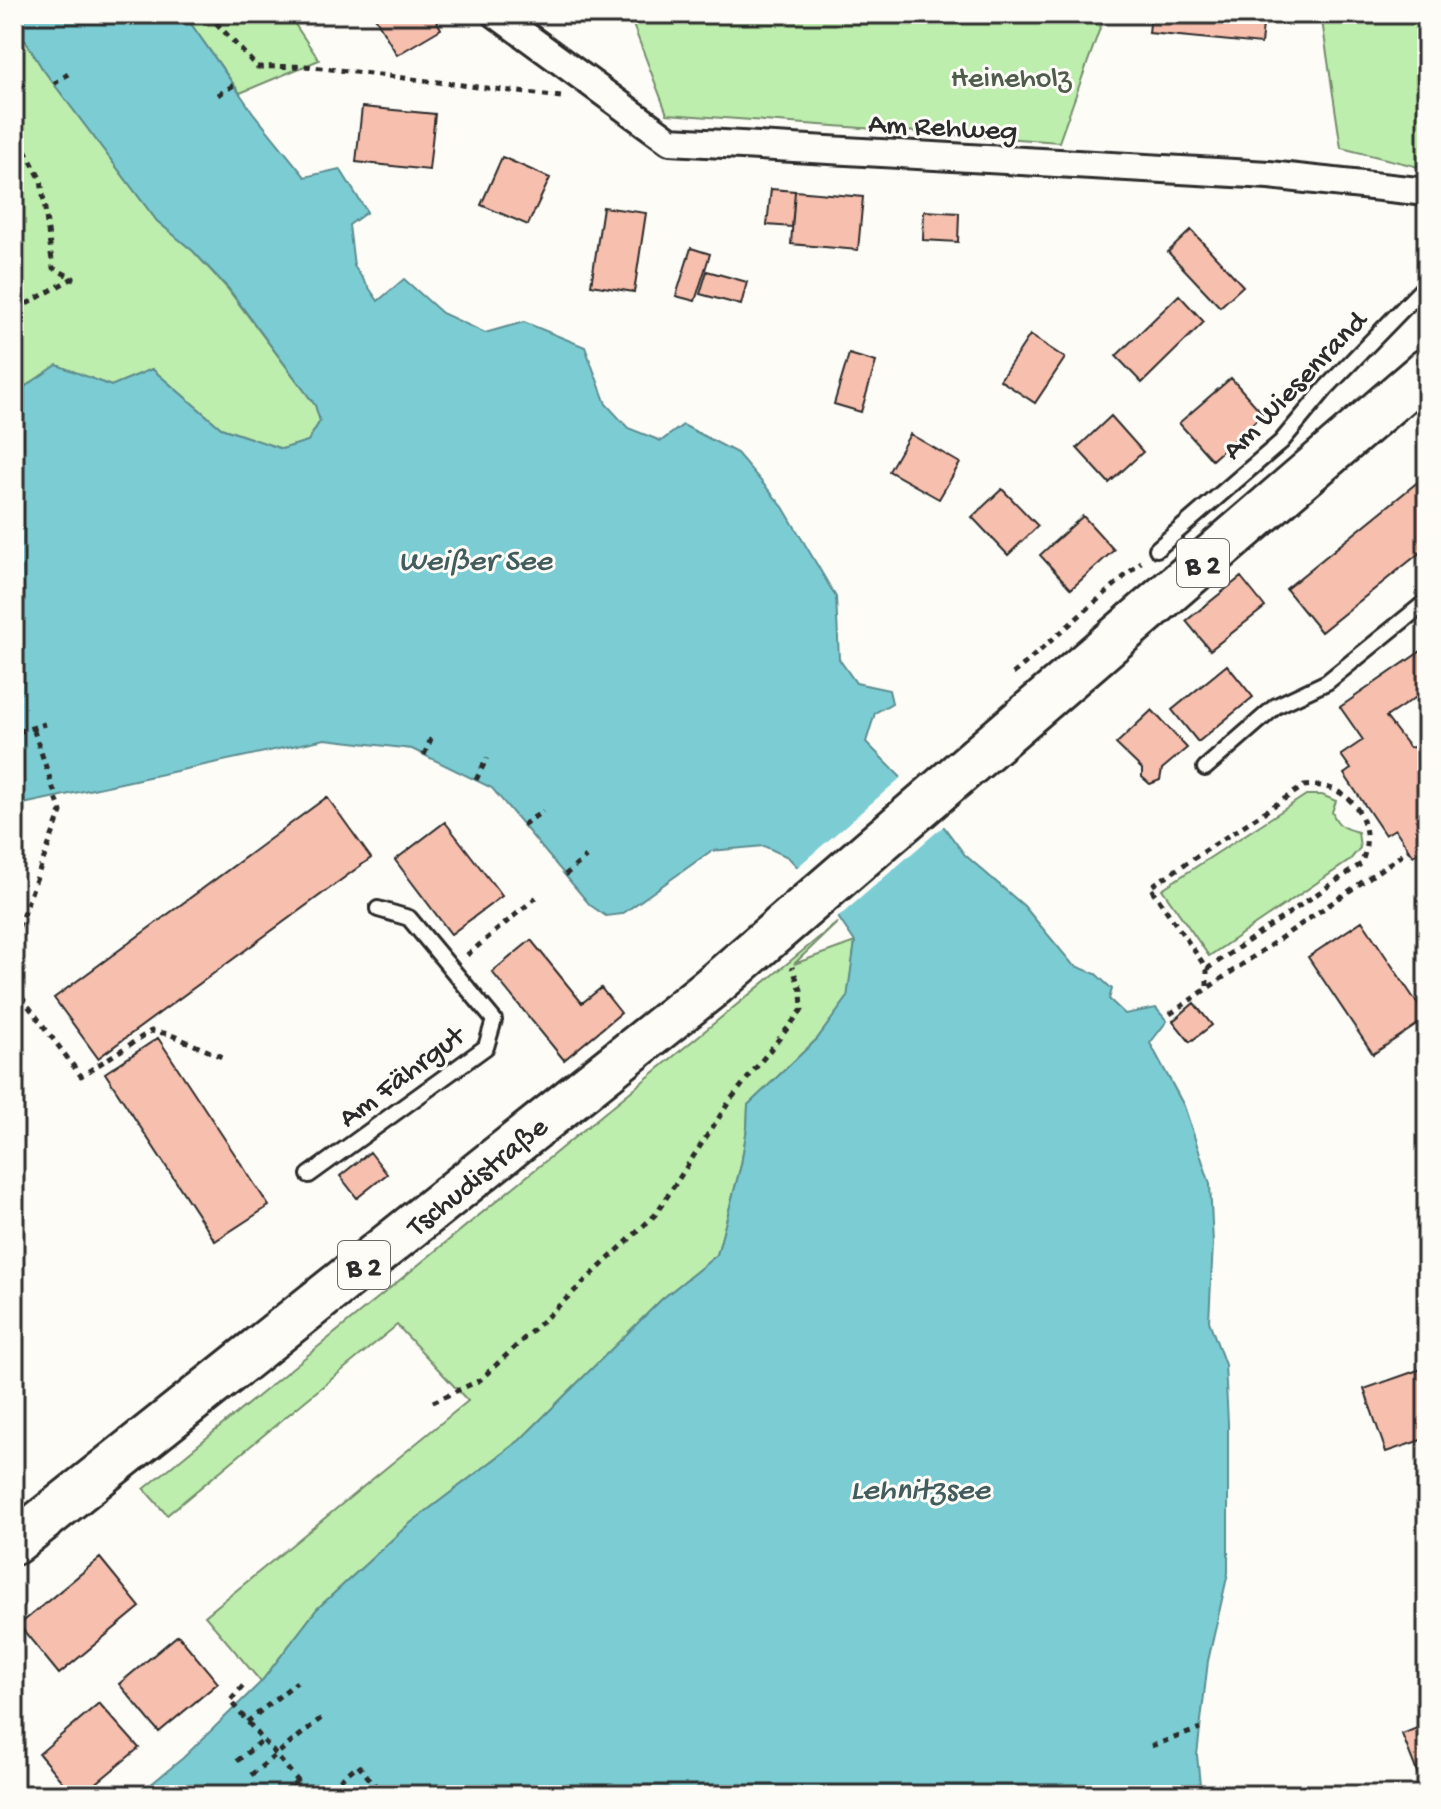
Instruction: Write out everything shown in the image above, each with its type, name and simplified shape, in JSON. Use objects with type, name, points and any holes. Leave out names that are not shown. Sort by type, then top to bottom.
[{"type":"main road","name":"Tschudistraße","points":[[14,1543],[713,986],[1427,370]]},
{"type":"street","name":"Am Rehweg","points":[[496,14],[670,141],[1269,175],[1427,192]]},
{"type":"lane","name":"Am Wiesenrand","points":[[1157,549],[1281,442],[1326,388],[1427,284]]},
{"type":"lane","points":[[1205,768],[1276,706],[1327,682],[1427,601]]},
{"type":"lane","name":"Am Fährgut","points":[[309,1175],[486,1047],[494,1020],[409,918],[378,909]]},
{"type":"path","points":[[208,14],[257,67],[305,66],[617,103]]},
{"type":"path","points":[[54,84],[68,74]]},
{"type":"path","points":[[218,95],[234,85]]},
{"type":"path","points":[[14,129],[41,180],[53,268],[73,278],[14,311]]},
{"type":"path","points":[[1005,681],[1157,549]]},
{"type":"path","points":[[18,732],[45,724]]},
{"type":"path","points":[[14,939],[61,812],[33,728]]},
{"type":"path","points":[[424,755],[433,734]]},
{"type":"path","points":[[476,780],[487,758]]},
{"type":"path","points":[[1207,969],[1361,864],[1367,850],[1362,813],[1354,801],[1319,784],[1304,786],[1150,887],[1207,969],[1207,989]]},
{"type":"path","points":[[523,825],[543,811]]},
{"type":"path","points":[[1170,1014],[1409,850]]},
{"type":"path","points":[[565,875],[586,857]]},
{"type":"path","points":[[451,969],[538,896]]},
{"type":"path","points":[[1313,897],[1322,910]]},
{"type":"path","points":[[433,1402],[480,1380],[655,1215],[731,1099],[802,1010],[801,990],[792,966]]},
{"type":"path","points":[[14,987],[81,1076],[151,1031],[169,1034],[222,1057]]},
{"type":"path","points":[[247,1722],[297,1682]]},
{"type":"path","points":[[243,1686],[230,1701],[310,1795]]},
{"type":"path","points":[[251,1775],[325,1715]]},
{"type":"path","points":[[1151,1746],[1200,1729]]},
{"type":"path","points":[[237,1761],[263,1740]]},
{"type":"path","points":[[321,1795],[358,1765],[383,1795]]},
{"type":"path","points":[[283,1795],[298,1781]]},
{"type":"green space","points":[[184,14],[288,14],[319,60],[240,93]]},
{"type":"green space","name":"Heineholz","points":[[629,14],[1105,14],[1059,142],[667,114]]},
{"type":"green space","points":[[1321,14],[1427,14],[1427,169],[1341,148]]},
{"type":"green space","points":[[14,22],[42,68],[157,221],[193,251],[227,288],[315,405],[320,421],[308,441],[282,449],[221,428],[152,369],[111,386],[57,365],[14,394]]},
{"type":"green space","points":[[1306,795],[1322,795],[1336,801],[1332,812],[1336,820],[1358,832],[1360,848],[1349,861],[1209,956],[1162,889]]},
{"type":"green space","points":[[838,922],[794,964],[855,942],[848,998],[817,1039],[748,1105],[741,1165],[717,1255],[662,1299],[520,1440],[408,1525],[317,1609],[261,1682],[205,1616],[468,1401],[397,1325],[167,1515],[144,1489]]},
{"type":"water","points":[[14,14],[184,14],[254,114],[305,177],[340,169],[367,212],[349,225],[354,266],[378,301],[404,279],[442,313],[485,333],[524,322],[585,347],[606,404],[628,428],[661,441],[683,425],[737,453],[783,507],[836,597],[839,659],[856,683],[889,690],[892,703],[875,713],[866,742],[926,803],[965,855],[1024,906],[1073,965],[1096,974],[1112,989],[1109,999],[1125,1014],[1156,1008],[1167,1021],[1150,1043],[1184,1106],[1210,1184],[1213,1243],[1209,1321],[1225,1365],[1228,1423],[1228,1573],[1208,1661],[1197,1755],[1201,1795],[138,1795],[183,1758],[261,1682],[317,1609],[408,1525],[520,1440],[662,1299],[717,1255],[741,1165],[748,1105],[817,1039],[847,998],[855,942],[821,892],[788,857],[764,846],[711,851],[622,914],[606,916],[590,905],[492,788],[412,749],[325,739],[14,806],[14,394],[57,365],[111,386],[152,369],[221,428],[282,449],[308,441],[320,421],[315,405],[228,288],[193,251],[157,221],[42,68],[14,22]]},
{"type":"pier","points":[[904,775],[947,823],[835,920],[817,894],[794,870]]},
{"type":"building","points":[[373,14],[433,14],[441,29],[397,55]]},
{"type":"building","points":[[1151,14],[1264,14],[1261,44],[1149,33]]},
{"type":"building","points":[[362,107],[435,114],[429,170],[356,162]]},
{"type":"building","points":[[502,157],[550,178],[528,225],[481,205]]},
{"type":"building","points":[[771,189],[795,191],[792,227],[767,225]]},
{"type":"building","points":[[795,191],[863,197],[858,250],[791,244]]},
{"type":"building","points":[[603,207],[646,213],[634,292],[591,285]]},
{"type":"building","points":[[924,211],[959,213],[958,242],[923,240]]},
{"type":"building","points":[[1191,230],[1243,286],[1220,307],[1168,252]]},
{"type":"building","points":[[691,248],[710,254],[695,301],[676,296]]},
{"type":"building","points":[[707,271],[747,282],[741,305],[700,294]]},
{"type":"building","points":[[1179,295],[1204,322],[1142,383],[1116,356]]},
{"type":"building","points":[[1030,335],[1065,358],[1035,403],[1000,380]]},
{"type":"building","points":[[849,354],[876,362],[861,412],[834,404]]},
{"type":"building","points":[[1231,378],[1263,414],[1212,460],[1179,423]]},
{"type":"building","points":[[1111,416],[1143,452],[1109,483],[1077,448]]},
{"type":"building","points":[[910,434],[960,463],[939,499],[889,471]]},
{"type":"building","points":[[1419,481],[1427,491],[1427,547],[1321,632],[1286,589]]},
{"type":"building","points":[[1002,489],[1038,526],[1008,555],[972,517]]},
{"type":"building","points":[[1083,516],[1114,550],[1071,589],[1040,555]]},
{"type":"building","points":[[1241,577],[1265,607],[1210,650],[1186,621]]},
{"type":"building","points":[[1427,647],[1427,690],[1386,717],[1409,747],[1427,748],[1427,847],[1413,856],[1395,829],[1385,835],[1344,774],[1351,769],[1341,755],[1363,740],[1340,707]]},
{"type":"building","points":[[1227,665],[1253,697],[1198,742],[1172,710]]},
{"type":"building","points":[[1152,710],[1187,748],[1162,769],[1160,780],[1150,784],[1142,777],[1142,769],[1116,744]]},
{"type":"building","points":[[327,797],[371,858],[98,1058],[54,998]]},
{"type":"building","points":[[445,822],[502,896],[451,934],[395,860]]},
{"type":"building","points":[[1362,921],[1427,1018],[1373,1054],[1308,957]]},
{"type":"building","points":[[531,940],[582,1003],[601,988],[621,1013],[564,1060],[492,972]]},
{"type":"building","points":[[1194,1003],[1212,1025],[1190,1042],[1173,1021]]},
{"type":"building","points":[[158,1038],[269,1206],[215,1241],[105,1073]]},
{"type":"building","points":[[370,1152],[387,1174],[357,1198],[340,1176]]},
{"type":"building","points":[[1427,1367],[1427,1438],[1386,1452],[1364,1389]]},
{"type":"building","points":[[100,1558],[140,1607],[59,1674],[19,1625]]},
{"type":"building","points":[[178,1635],[218,1683],[159,1732],[119,1684]]},
{"type":"building","points":[[99,1703],[139,1748],[82,1795],[73,1795],[39,1754]]},
{"type":"building","points":[[1427,1724],[1427,1794],[1426,1795],[1402,1734]]},
{"type":"water label","name":"Weißer See","points":[[475,558]]},
{"type":"water label","name":"Lehnitzsee","points":[[920,1487]]}]
